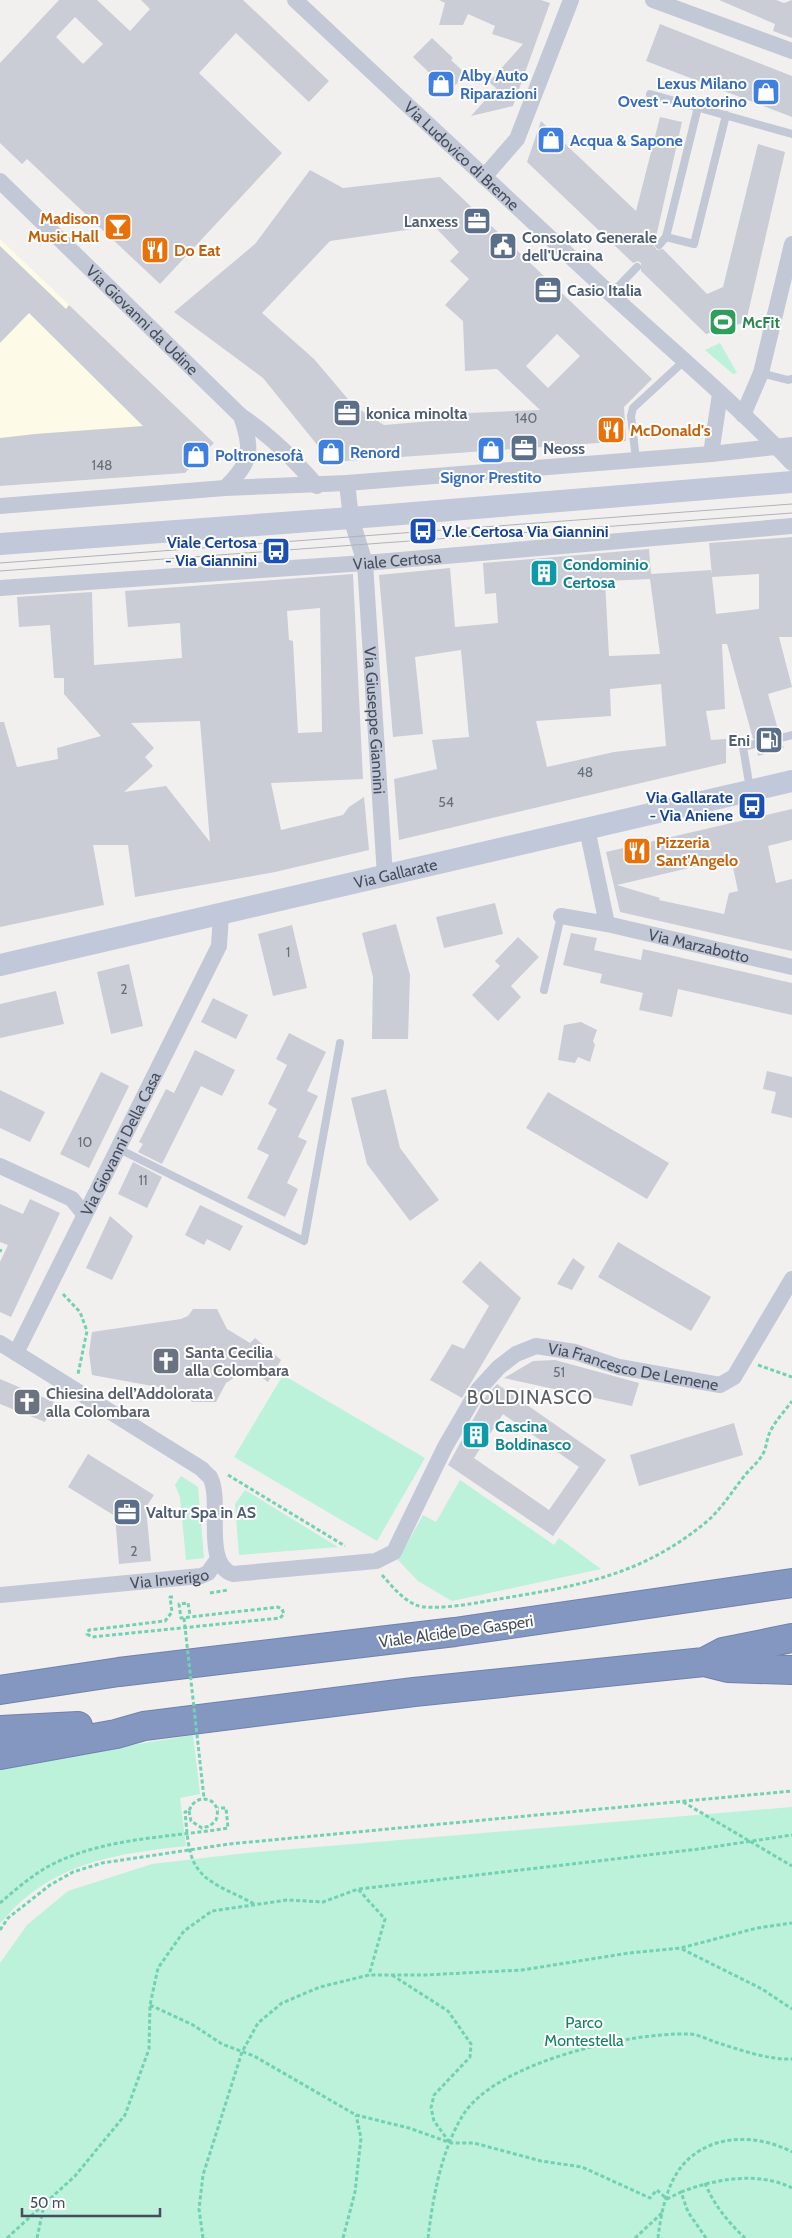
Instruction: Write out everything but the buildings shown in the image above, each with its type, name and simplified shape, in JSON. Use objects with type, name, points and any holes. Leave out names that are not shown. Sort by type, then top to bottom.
[{"type":"highway","name":"Viale Alcide De Gasperi","points":[[119,1672],[455,1632],[792,1584]]},
{"type":"highway","points":[[661,1602],[792,1596]]},
{"type":"highway","points":[[704,1662],[723,1652],[792,1638]]},
{"type":"highway","points":[[0,1754],[116,1734],[144,1726],[414,1692],[704,1662],[728,1668],[792,1670]]},
{"type":"highway","points":[[0,1675],[119,1672]]},
{"type":"highway","points":[[0,1690],[119,1672]]},
{"type":"highway","points":[[0,1730],[118,1724],[144,1726]]},
{"type":"street","name":"Via Ludovico di Breme","points":[[296,0],[484,177],[720,394],[761,430],[784,446]]},
{"type":"street","points":[[484,177],[517,139],[571,0]]},
{"type":"street","points":[[654,0],[792,51]]},
{"type":"street","name":"Via Giovanni da Udine","points":[[0,182],[241,416],[263,430],[301,467],[317,486]]},
{"type":"street","points":[[743,415],[761,373],[792,244]]},
{"type":"street","points":[[711,454],[720,394]]},
{"type":"street","name":"Via Giovanni da Udine","points":[[225,488],[241,472],[248,456],[250,440],[241,416]]},
{"type":"street","points":[[0,506],[225,488],[347,484],[711,454],[784,446],[792,463]]},
{"type":"street","points":[[0,544],[792,482]]},
{"type":"street","name":"Via Giuseppe Giannini","points":[[347,484],[350,518],[365,563],[385,876]]},
{"type":"street","name":"Viale Certosa","points":[[0,588],[365,563],[792,526]]},
{"type":"street","name":"Via Gallarate","points":[[0,964],[792,782]]},
{"type":"street","points":[[587,829],[607,924]]},
{"type":"street","name":"Via Giovanni Della Casa","points":[[16,1353],[219,946],[221,914]]},
{"type":"street","name":"Via Marzabotto","points":[[561,916],[607,924],[792,967]]},
{"type":"street","points":[[0,1166],[72,1199],[84,1214]]},
{"type":"street","name":"Via Francesco De Lemene","points":[[351,1556],[376,1560],[394,1552],[445,1448],[478,1390],[499,1367],[516,1354],[536,1346],[575,1352],[619,1368],[720,1385],[734,1377],[792,1279]]},
{"type":"street","points":[[0,1343],[202,1469],[210,1477],[213,1489],[218,1559]]},
{"type":"street","name":"Via Inverigo","points":[[0,1595],[200,1576],[208,1573],[218,1559],[227,1572],[233,1574],[351,1556]]},
{"type":"lane","points":[[650,94],[792,134]]},
{"type":"lane","points":[[659,245],[666,237],[698,108]]},
{"type":"lane","points":[[666,237],[694,244],[726,115]]},
{"type":"lane","points":[[611,294],[637,267]]},
{"type":"lane","points":[[636,460],[631,416],[633,408],[684,361]]},
{"type":"lane","points":[[761,373],[788,380],[792,379]]},
{"type":"lane","points":[[780,738],[792,735]]},
{"type":"lane","points":[[750,791],[743,747],[755,744]]},
{"type":"lane","points":[[544,990],[561,916]]},
{"type":"lane","points":[[117,1148],[304,1241],[340,1043]]},
{"type":"path","points":[[63,1293],[80,1312],[87,1331],[81,1366],[73,1388]]},
{"type":"path","points":[[755,1365],[792,1377]]},
{"type":"path","points":[[380,1573],[404,1598],[418,1606],[466,1605],[578,1586],[609,1577],[664,1551],[706,1523],[722,1507],[746,1473],[762,1456],[769,1434],[792,1401]]},
{"type":"path","points":[[228,1474],[351,1556]]},
{"type":"path","points":[[170,1597],[172,1612],[165,1621],[89,1630],[87,1634],[92,1637],[280,1618],[284,1614],[282,1609],[278,1607],[184,1618]]},
{"type":"path","points":[[190,1615],[188,1603],[179,1604],[181,1618],[184,1618],[204,1798]]},
{"type":"path","points":[[0,1930],[8,1918],[50,1885],[73,1872],[102,1863],[229,1844],[792,1792]]},
{"type":"path","points":[[204,1798],[215,1803],[218,1808],[216,1820],[210,1826],[202,1828],[191,1820],[189,1811],[191,1805],[198,1799],[204,1798]]},
{"type":"path","points":[[682,1802],[792,1866]]},
{"type":"path","points":[[0,1903],[18,1887],[48,1866],[90,1849],[119,1843],[228,1828],[226,1808],[218,1808]]},
{"type":"path","points":[[189,1811],[185,1812],[190,1850],[197,1868],[210,1880],[255,1904]]},
{"type":"path","points":[[7,2238],[74,2176],[126,2115],[148,2049],[150,2005],[158,1968],[184,1931],[212,1911],[287,1900],[323,1902],[358,1889],[689,1850],[792,1835]]},
{"type":"path","points":[[358,1889],[385,1919],[369,1975]]},
{"type":"path","points":[[203,2238],[199,2209],[204,2175],[242,2052],[258,2023],[282,2003],[320,1987],[369,1975],[522,1970],[629,1953],[681,1948],[757,1928],[792,1923]]},
{"type":"path","points":[[681,1948],[762,1988],[792,2009]]},
{"type":"path","points":[[392,1975],[448,2011],[471,2044],[470,2057],[434,2095],[431,2108],[434,2121],[451,2143]]},
{"type":"path","points":[[150,2005],[193,2025],[222,2044],[254,2056],[356,2114],[409,2128],[451,2143],[474,2143],[540,2161],[582,2168],[650,2198],[656,2190],[667,2199]]},
{"type":"path","points":[[428,2238],[433,2199],[451,2143],[464,2114],[478,2096],[502,2079],[534,2065],[610,2043],[638,2038],[691,2034],[745,2051],[792,2059]]},
{"type":"path","points":[[342,2238],[355,2192],[361,2138],[356,2114]]},
{"type":"path","points":[[658,2238],[662,2213],[675,2177],[693,2156],[726,2139],[755,2140],[792,2152]]},
{"type":"path","points":[[667,2199],[704,2183],[740,2179],[764,2179],[792,2188]]},
{"type":"path","points":[[704,2183],[711,2198],[728,2222],[745,2238]]},
{"type":"path","points":[[681,2192],[688,2212],[706,2238]]},
{"type":"path","points":[[37,2238],[44,2204]]},
{"type":"path","points":[[635,2238],[662,2213]]},
{"type":"shaded area","points":[[0,239],[214,443],[185,473],[0,486]]},
{"type":"green space","points":[[720,343],[737,373],[733,374],[705,350]]},
{"type":"green space","points":[[283,1375],[425,1458],[377,1541],[234,1457]]},
{"type":"green space","points":[[181,1476],[198,1487],[204,1558],[186,1560],[180,1497],[175,1485]]},
{"type":"green space","points":[[460,1480],[554,1545],[559,1538],[601,1569],[452,1601],[418,1581],[398,1560],[423,1515],[436,1522]]},
{"type":"green space","points":[[245,1490],[338,1547],[239,1555],[235,1504]]},
{"type":"green space","points":[[193,1735],[200,1794],[180,1798],[186,1846],[133,1853],[84,1865],[40,1887],[19,1903],[0,1924],[0,1767]]},
{"type":"green space","name":"Parco Montestella","points":[[792,1807],[792,2238],[0,2238],[0,1963],[27,1925],[68,1891],[152,1864],[246,1853]]},
{"type":"tram line","points":[[0,563],[792,504]]},
{"type":"tram line","points":[[0,571],[792,513]]},
{"type":"place","name":"Alby Auto Riparazioni","points":[[441,84]]},
{"type":"place","name":"Lexus Milano Ovest - Autotorino","points":[[766,92]]},
{"type":"place","name":"Acqua & Sapone","points":[[551,140]]},
{"type":"place","name":"Lanxess","points":[[477,221]]},
{"type":"place","name":"Madison Music Hall","points":[[118,227]]},
{"type":"place","name":"Consolato Generale dell'Ucraina","points":[[503,246]]},
{"type":"place","name":"Do Eat","points":[[155,250]]},
{"type":"place","name":"Casio Italia","points":[[548,290]]},
{"type":"place","name":"McFit","points":[[723,322]]},
{"type":"place","name":"konica minolta","points":[[347,413]]},
{"type":"place","name":"McDonald's","points":[[611,430]]},
{"type":"place","name":"Neoss","points":[[524,448]]},
{"type":"place","name":"Signor Prestito","points":[[491,450]]},
{"type":"place","name":"Renord","points":[[331,452]]},
{"type":"place","name":"Poltronesofà","points":[[196,455]]},
{"type":"place","name":"V.le Certosa Via Giannini","points":[[423,531]]},
{"type":"place","name":"Viale Certosa - Via Giannini","points":[[276,551]]},
{"type":"place","name":"Condominio Certosa","points":[[544,573]]},
{"type":"place","name":"Eni","points":[[769,740]]},
{"type":"place","name":"Via Gallarate - Via Aniene","points":[[752,806]]},
{"type":"place","name":"Pizzeria Sant'Angelo","points":[[637,851]]},
{"type":"place","name":"Santa Cecilia alla Colombara","points":[[166,1361]]},
{"type":"place","name":"Chiesina dell’Addolorata alla Colombara","points":[[27,1402]]},
{"type":"place","name":"Cascina Boldinasco","points":[[476,1435]]},
{"type":"place","name":"Valtur Spa in AS","points":[[127,1512]]},
{"type":"district","name":"BOLDINASCO","points":[[530,1397]]}]
